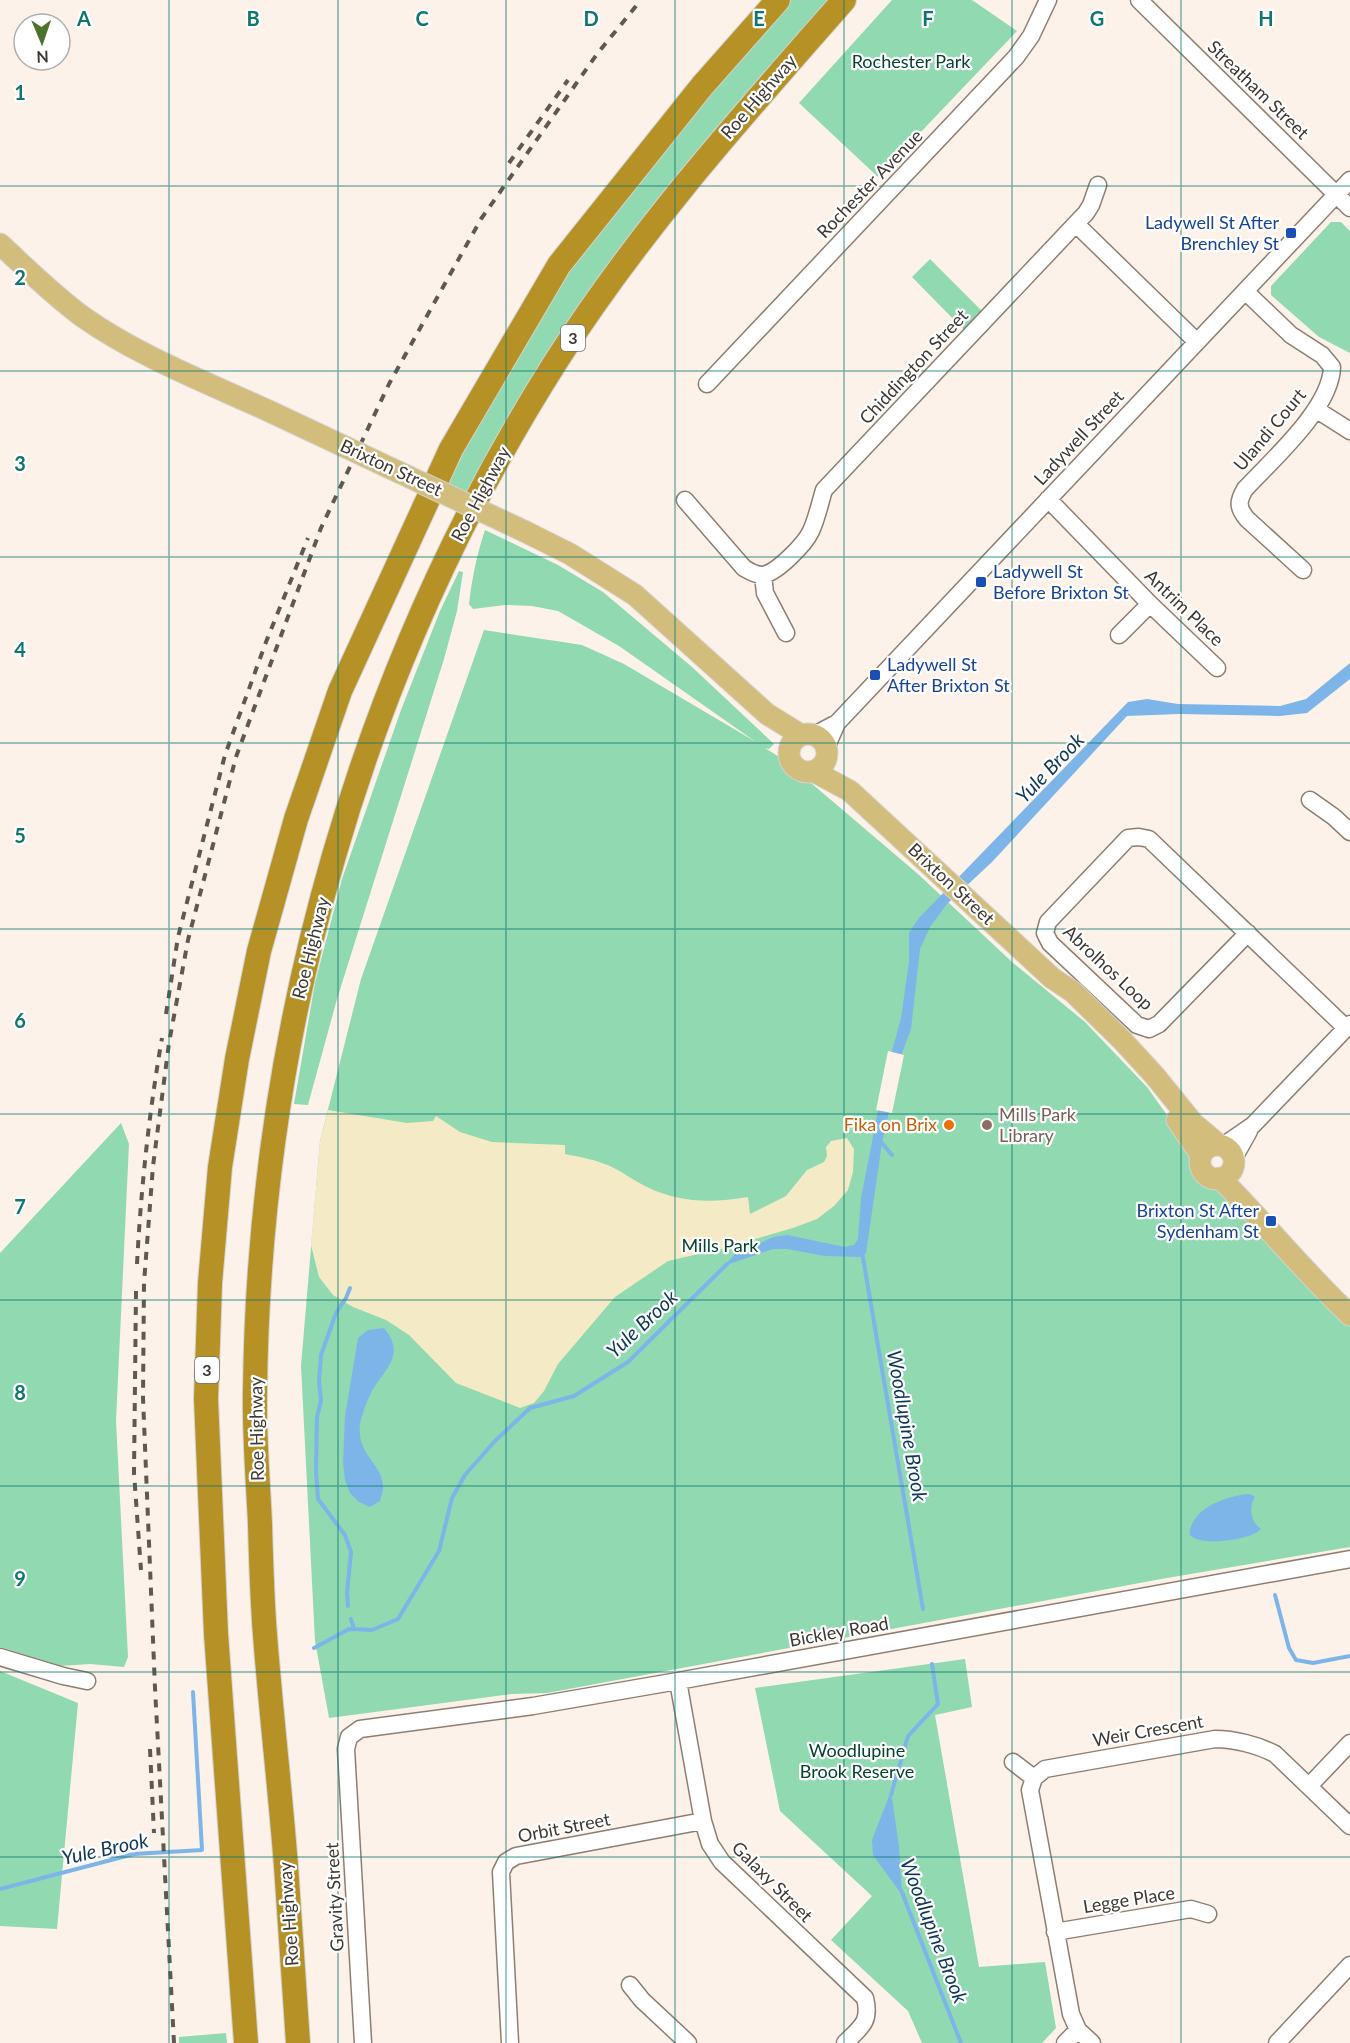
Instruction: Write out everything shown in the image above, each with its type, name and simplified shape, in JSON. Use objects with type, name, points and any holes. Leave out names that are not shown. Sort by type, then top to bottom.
[{"type":"highway","name":"3","points":[[246,2043],[216,1634],[206,1399],[210,1283],[220,1167],[237,1059],[259,951],[296,819],[340,691],[451,449],[559,265],[702,86],[778,0]]},
{"type":"highway","name":"Roe Highway","points":[[298,2043],[264,1630],[254,1396],[258,1285],[268,1172],[284,1065],[306,958],[342,830],[384,704],[434,585],[492,471],[556,362],[629,257],[732,127],[844,0]]},
{"type":"main road","name":"Brixton Street","points":[[0,244],[44,287],[84,318],[117,339],[526,532],[570,554],[634,595],[767,714],[811,743],[833,767],[850,791],[1052,978],[1073,992],[1122,1040],[1222,1157],[1249,1207],[1289,1253],[1347,1305]]},
{"type":"main road","name":"Brixton Street","points":[[811,743],[789,758],[795,767],[804,771],[813,771],[850,791]]},
{"type":"main road","points":[[811,743],[822,765],[813,771]]},
{"type":"street","name":"Rochester Avenue","points":[[707,384],[1016,57],[1031,36],[1048,0]]},
{"type":"street","name":"Streatham Street","points":[[1139,0],[1350,208]]},
{"type":"street","name":"Ladywell Street","points":[[811,743],[837,723],[1350,180]]},
{"type":"street","name":"Chiddington Street","points":[[763,575],[778,567],[804,543],[811,531],[824,490],[1076,224],[1091,205],[1098,185]]},
{"type":"street","points":[[1076,224],[1196,341]]},
{"type":"street","name":"Ulandi Court","points":[[1245,291],[1292,335],[1329,361],[1332,367],[1332,376],[1317,410],[1245,489],[1239,500],[1239,510],[1247,519],[1303,570]]},
{"type":"street","points":[[1317,410],[1350,431]]},
{"type":"street","name":"Antrim Place","points":[[1048,499],[1150,604],[1217,668]]},
{"type":"street","points":[[685,500],[744,568],[763,575],[765,593],[786,633]]},
{"type":"street","points":[[1119,635],[1150,604]]},
{"type":"street","points":[[1310,800],[1350,832]]},
{"type":"street","name":"Abrolhos Loop","points":[[1248,933],[1159,1024],[1149,1029],[1137,1025],[1050,943],[1046,933],[1048,922],[1128,838],[1149,839],[1348,1026]]},
{"type":"street","points":[[1222,1157],[1348,1026]]},
{"type":"street","name":"Bickley Road","points":[[346,1749],[349,1737],[360,1729],[533,1706],[1350,1559]]},
{"type":"street","points":[[0,1657],[87,1681]]},
{"type":"street","name":"Galaxy Street","points":[[678,1681],[703,1821],[710,1844],[722,1862],[865,1998],[868,2011],[865,2022],[845,2043]]},
{"type":"street","name":"Weir Crescent","points":[[1034,1778],[1045,1769],[1225,1739],[1275,1754],[1350,1826]]},
{"type":"street","points":[[1309,1786],[1350,1743]]},
{"type":"street","name":"Gravity Street","points":[[346,1749],[363,2043]]},
{"type":"street","points":[[1013,1762],[1034,1778],[1030,1790],[1071,2014],[1077,2030],[1092,2043]]},
{"type":"street","name":"Orbit Street","points":[[510,2043],[501,1872],[506,1862],[516,1856],[703,1821]]},
{"type":"street","name":"Legge Place","points":[[1055,1932],[1191,1909],[1208,1914]]},
{"type":"street","points":[[1277,2043],[1350,1965]]},
{"type":"street","points":[[630,1984],[642,2000],[688,2043]]},
{"type":"street","points":[[1065,2043],[1077,2030]]},
{"type":"green space","points":[[791,0],[832,0],[761,79],[471,496],[439,481],[556,290],[661,149]]},
{"type":"green space","name":"Rochester Park","points":[[892,0],[972,0],[1017,31],[878,177],[799,103]]},
{"type":"green space","points":[[1331,222],[1341,222],[1350,231],[1350,353],[1319,337],[1271,295],[1271,286]]},
{"type":"green space","points":[[930,259],[984,313],[965,331],[912,277]]},
{"type":"green space","name":"Mills Park","points":[[485,530],[558,565],[603,592],[692,667],[774,744],[769,749],[765,748],[784,760],[918,874],[1012,962],[1085,1022],[1147,1087],[1184,1139],[1194,1161],[1194,1169],[1211,1187],[1217,1187],[1249,1224],[1350,1327],[1350,1547],[1161,1579],[547,1693],[512,1694],[329,1718],[315,1641],[301,1366],[320,1141],[361,979],[484,630],[582,645],[624,664],[756,742],[619,646],[558,611],[532,606],[505,605],[473,609],[469,604],[477,557]]},
{"type":"green space","points":[[459,571],[463,572],[457,611],[444,659],[337,999],[308,1105],[294,1104],[315,983],[342,879],[401,710],[440,611]]},
{"type":"green space","points":[[121,1123],[129,1144],[116,1421],[128,1657],[124,1667],[90,1664],[60,1666],[0,1647],[0,1253]]},
{"type":"green space","name":"Woodlupine Brook Reserve","points":[[965,1659],[972,1707],[935,1715],[979,1967],[1045,1962],[1056,2028],[1042,2043],[922,2043],[908,2011],[831,1940],[872,1896],[780,1811],[755,1688]]},
{"type":"green space","points":[[0,1671],[78,1703],[57,1929],[0,1926]]},
{"type":"green space","points":[[226,2033],[227,2043],[179,2043],[179,2037]]},
{"type":"sand","points":[[328,1110],[407,1123],[433,1121],[436,1116],[460,1132],[492,1142],[565,1145],[565,1154],[605,1164],[647,1187],[672,1196],[709,1201],[748,1197],[750,1214],[786,1196],[807,1170],[824,1162],[827,1156],[826,1147],[831,1141],[847,1138],[854,1149],[853,1172],[848,1190],[834,1206],[817,1219],[725,1248],[668,1261],[615,1297],[558,1364],[544,1391],[534,1403],[520,1408],[456,1383],[409,1335],[386,1320],[353,1307],[333,1295],[319,1277],[311,1245],[320,1141]]},
{"type":"water","points":[[1350,663],[1350,679],[1307,713],[1280,716],[1179,714],[1127,716],[992,862],[947,904],[930,927],[920,949],[911,1029],[902,1053],[882,1143],[866,1253],[862,1257],[825,1256],[787,1249],[773,1249],[724,1266],[739,1250],[773,1237],[787,1235],[845,1247],[854,1245],[858,1239],[861,1198],[878,1111],[901,1018],[909,962],[909,933],[919,918],[1128,702],[1147,699],[1178,704],[1280,706],[1306,699]]},
{"type":"water","points":[[384,1328],[394,1347],[393,1355],[369,1397],[360,1424],[362,1444],[382,1480],[383,1490],[380,1501],[370,1507],[359,1502],[350,1493],[345,1480],[343,1462],[345,1416],[358,1338],[368,1330]]},
{"type":"water","points":[[1250,1494],[1255,1497],[1251,1510],[1253,1518],[1261,1529],[1256,1533],[1226,1541],[1204,1541],[1190,1535],[1191,1526],[1203,1510],[1222,1500]]},
{"type":"water","points":[[891,1791],[899,1847],[902,1895],[873,1855],[872,1840]]},
{"type":"pier","points":[[888,1051],[904,1055],[892,1113],[876,1110]]},
{"type":"waterway","points":[[881,1142],[892,1155]]},
{"type":"waterway","name":"Woodlupine Brook","points":[[862,1252],[923,1609]]},
{"type":"waterway","name":"Yule Brook","points":[[314,1648],[349,1629],[372,1630],[398,1619],[439,1551],[452,1498],[465,1475],[494,1442],[530,1408],[574,1396],[628,1362],[727,1264]]},
{"type":"waterway","points":[[348,1606],[351,1552],[345,1535],[318,1499],[316,1471],[317,1417],[321,1401],[319,1381],[321,1355],[336,1313],[350,1288]]},
{"type":"waterway","points":[[1275,1595],[1289,1648],[1296,1660],[1313,1663],[1350,1656]]},
{"type":"waterway","points":[[351,1619],[354,1629]]},
{"type":"waterway","name":"Woodlupine Brook","points":[[891,1795],[908,1736],[938,1704],[932,1664]]},
{"type":"waterway","name":"Yule Brook","points":[[0,1889],[134,1854],[202,1850],[193,1692]]},
{"type":"waterway","name":"Woodlupine Brook","points":[[901,1890],[961,2043]]},
{"type":"railway","points":[[174,2043],[155,1688],[143,1398],[144,1283],[153,1166],[169,1043],[188,940],[236,757],[321,528],[389,384],[481,219],[597,54],[641,0]]},
{"type":"railway","points":[[509,163],[568,80]]},
{"type":"railway","points":[[166,1014],[178,937],[225,755],[266,642],[308,538]]},
{"type":"railway","points":[[137,1264],[146,1151],[162,1038]]},
{"type":"railway","points":[[136,1291],[134,1473],[141,1570]]},
{"type":"railway","points":[[150,1749],[154,1833]]},
{"type":"place","name":"Ladywell St After Brenchley St","points":[[1291,233]]},
{"type":"place","name":"Ladywell St Before Brixton St","points":[[981,582]]},
{"type":"place","name":"Ladywell St After Brixton St","points":[[875,675]]},
{"type":"place","name":"Fika on Brix","points":[[949,1125]]},
{"type":"place","name":"Mills Park Library","points":[[987,1125]]},
{"type":"place","name":"Brixton St After Sydenham St","points":[[1271,1221]]}]
